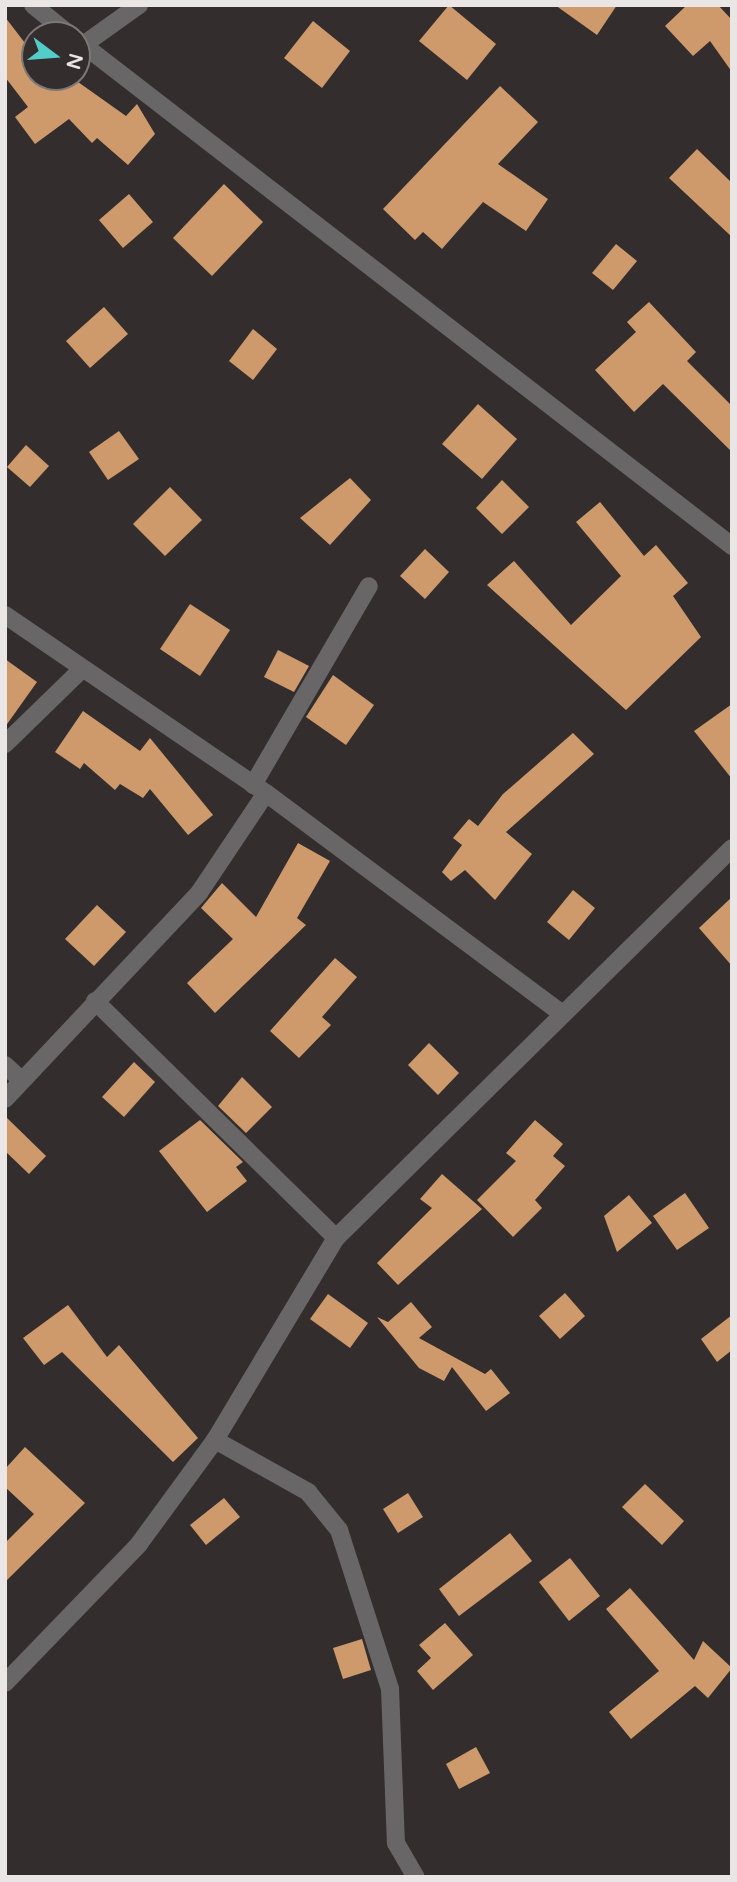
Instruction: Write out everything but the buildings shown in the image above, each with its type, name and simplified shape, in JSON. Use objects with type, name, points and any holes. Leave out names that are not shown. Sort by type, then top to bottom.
[{"type":"street","points":[[33,5],[53,21]]},
{"type":"street","points":[[91,32],[139,5]]},
{"type":"street","points":[[91,51],[732,546]]},
{"type":"street","points":[[5,1099],[199,893],[259,789],[369,586]]},
{"type":"street","points":[[5,615],[259,789],[562,1014]]},
{"type":"street","points":[[5,744],[82,669]]},
{"type":"street","points":[[5,1683],[139,1544],[215,1440],[337,1238],[732,848]]},
{"type":"street","points":[[95,1001],[337,1238]]},
{"type":"street","points":[[5,1065],[22,1081]]},
{"type":"street","points":[[215,1440],[308,1492],[340,1530],[390,1689],[396,1843],[416,1877]]}]
